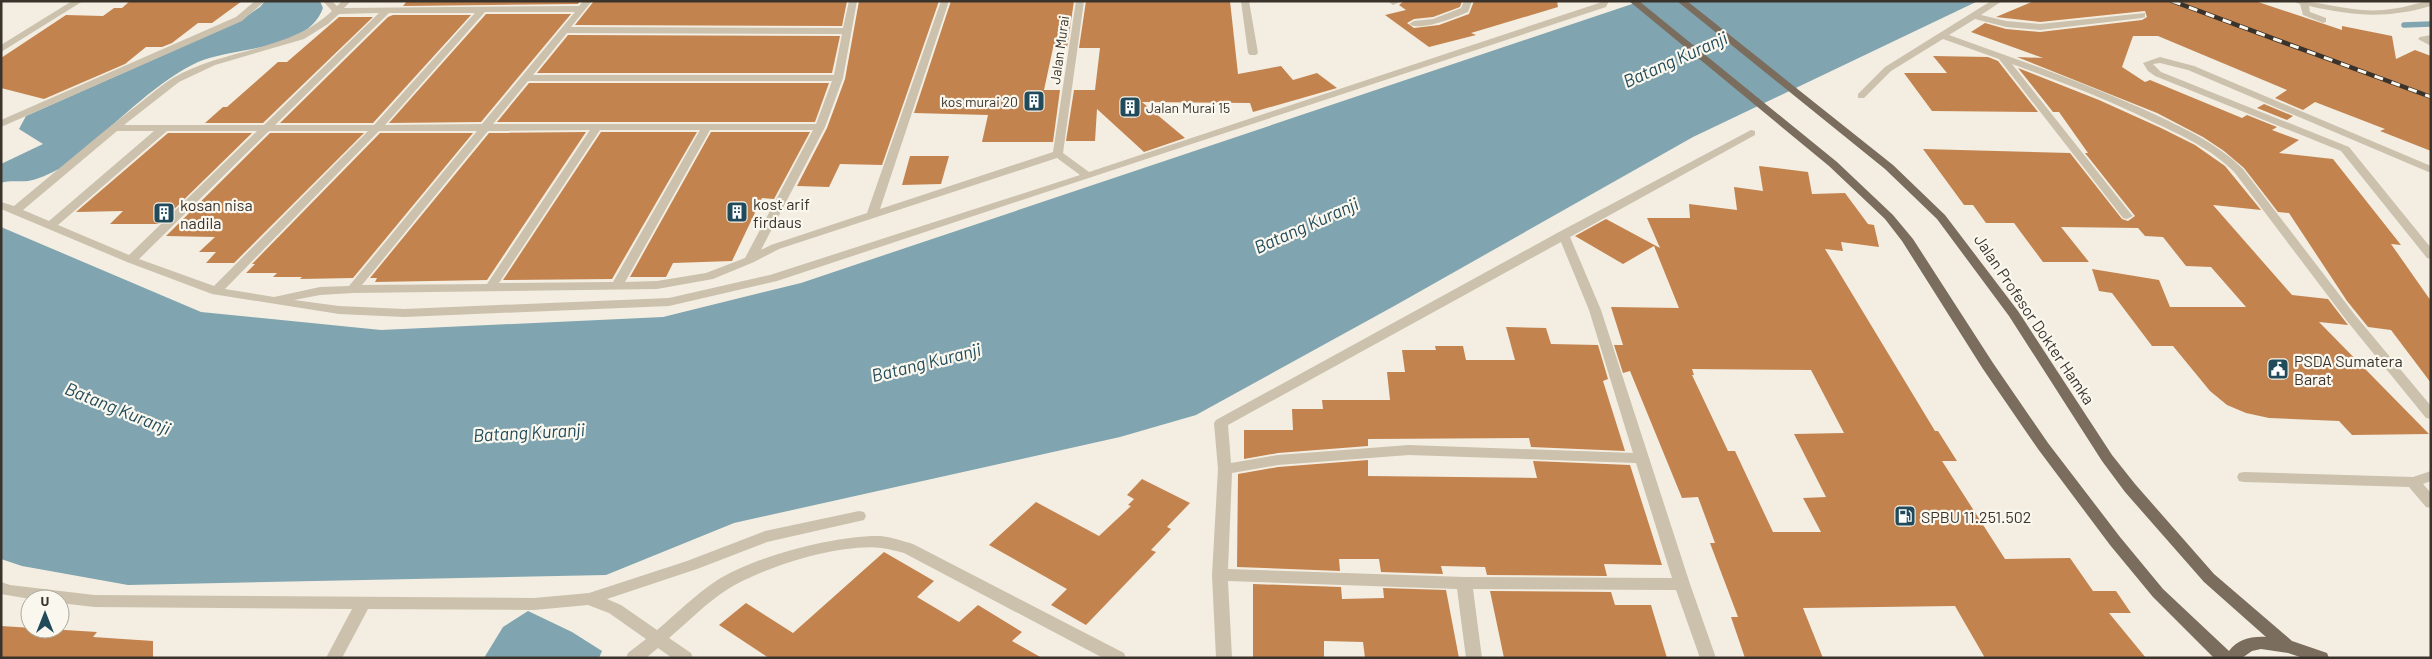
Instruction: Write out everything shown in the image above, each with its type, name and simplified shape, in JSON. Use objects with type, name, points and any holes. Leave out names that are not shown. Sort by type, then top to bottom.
[{"type":"main road","points":[[1633,1],[1833,164],[1889,217],[1907,239],[1988,366],[2037,438],[2110,534],[2158,593],[2225,658]]},
{"type":"main road","name":"Jalan Profesor Dokter Hamka","points":[[1681,1],[1889,166],[1941,217],[2014,314],[2107,458],[2130,488],[2209,578],[2286,645]]},
{"type":"main road","points":[[2233,658],[2243,648],[2254,643],[2286,645],[2320,658]]},
{"type":"street","points":[[1,49],[79,1]]},
{"type":"street","points":[[1,124],[239,19],[261,1]]},
{"type":"street","points":[[327,1],[337,11],[483,9],[585,5]]},
{"type":"street","points":[[15,211],[160,91],[193,72],[219,61],[301,37],[325,22],[347,1]]},
{"type":"street","points":[[750,260],[820,127],[838,78],[853,1]]},
{"type":"street","points":[[872,215],[945,1]]},
{"type":"street","name":"Jalan Murai","points":[[1058,154],[1080,1]]},
{"type":"street","points":[[1245,1],[1253,53]]},
{"type":"street","points":[[1414,24],[1454,15],[1465,10],[1468,1]]},
{"type":"street","points":[[1,205],[131,260],[216,290],[272,301],[339,310],[404,313],[480,312],[669,302],[773,278],[1603,6],[1605,1]]},
{"type":"street","points":[[1861,96],[1888,69],[1998,1]]},
{"type":"street","points":[[2300,2],[2373,15],[2406,11],[2431,3]]},
{"type":"street","points":[[2300,2],[2306,13],[2323,20]]},
{"type":"street","points":[[353,289],[585,5]]},
{"type":"street","points":[[216,290],[376,128],[483,9]]},
{"type":"street","points":[[131,260],[387,10]]},
{"type":"street","points":[[1973,16],[2014,25],[2040,28],[2142,15]]},
{"type":"street","points":[[565,30],[847,31]]},
{"type":"street","points":[[1943,36],[2110,96],[2196,139],[2226,157],[2239,170],[2351,318],[2431,415]]},
{"type":"street","points":[[2431,38],[2423,39],[2431,43]]},
{"type":"street","points":[[2002,57],[2127,216]]},
{"type":"street","points":[[2431,170],[2191,68],[2160,60],[2148,63],[2151,70],[2158,74],[2345,149],[2431,256]]},
{"type":"street","points":[[526,78],[838,78]]},
{"type":"street","points":[[491,287],[597,127]]},
{"type":"street","points":[[616,287],[707,127]]},
{"type":"street","points":[[114,128],[820,127]]},
{"type":"street","points":[[51,225],[164,128]]},
{"type":"street","points":[[1224,658],[1220,575],[1225,469],[1221,423],[1563,234],[1751,133]]},
{"type":"street","points":[[2345,149],[2362,142]]},
{"type":"street","points":[[272,301],[320,291],[353,289],[616,287],[686,281],[750,260],[775,247],[1058,154],[1088,176]]},
{"type":"street","points":[[1563,234],[1595,310],[1682,584],[1708,658]]},
{"type":"street","points":[[1225,469],[1278,460],[1409,450],[1642,458]]},
{"type":"street","points":[[2244,477],[2413,482],[2431,476]]},
{"type":"street","points":[[2413,482],[2431,503]]},
{"type":"street","points":[[1,588],[10,592],[94,601],[362,605],[534,604],[589,599],[692,565],[765,537],[859,516]]},
{"type":"street","points":[[634,658],[722,585],[758,568],[797,554],[866,541],[893,543],[908,548],[1118,658]]},
{"type":"street","points":[[1220,575],[1464,583],[1682,584]]},
{"type":"street","points":[[1464,583],[1474,658]]},
{"type":"street","points":[[589,599],[615,609],[685,658]]},
{"type":"street","points":[[334,658],[362,605]]},
{"type":"water","points":[[265,1],[320,1],[323,8],[315,22],[302,33],[268,46],[213,57],[183,70],[155,89],[71,161],[59,169],[32,180],[1,183],[1,164],[43,144],[19,129],[26,116],[238,22],[260,7]]},
{"type":"water","name":"Batang Kuranji","points":[[1641,1],[1978,1],[1693,137],[1396,305],[1196,415],[1120,437],[734,523],[606,575],[128,585],[22,566],[1,559],[1,227],[201,312],[381,330],[663,317],[801,283]]},
{"type":"water","points":[[528,611],[572,632],[602,651],[599,658],[484,658],[503,627]]},
{"type":"building","points":[[130,1],[242,1],[212,23],[198,23],[172,43],[162,47],[146,47],[125,64],[44,99],[1,88],[1,58],[66,15],[103,16],[114,8],[122,8]]},
{"type":"building","points":[[407,1],[580,1],[578,4],[403,6]]},
{"type":"building","points":[[594,1],[847,1],[842,26],[575,25]]},
{"type":"building","points":[[859,1],[939,1],[882,165],[840,164],[829,187],[797,186],[827,128],[845,79]]},
{"type":"building","points":[[951,1],[1074,1],[1067,48],[1053,48],[1044,90],[1060,90],[1053,142],[982,142],[988,115],[914,113]]},
{"type":"building","points":[[1086,1],[1230,1],[1238,74],[1281,66],[1293,80],[1317,73],[1337,88],[1253,112],[1250,103],[1142,102],[1185,138],[1144,152],[1097,109],[1095,141],[1066,141],[1074,90],[1095,90],[1100,48],[1079,48]]},
{"type":"building","points":[[1404,1],[1462,1],[1460,7],[1433,17],[1414,19],[1407,23],[1414,28],[1439,25],[1469,14],[1474,1],[1557,1],[1558,7],[1471,33],[1476,35],[1429,47],[1385,15],[1406,10],[1399,5]]},
{"type":"building","points":[[2034,1],[2255,1],[2342,30],[2342,26],[2392,36],[2396,59],[2415,50],[2431,56],[2431,151],[2380,131],[2385,129],[2315,102],[2303,110],[2275,98],[2287,90],[2158,36],[2133,36],[2122,67],[2145,82],[2150,80],[2242,118],[2247,115],[2277,127],[2272,130],[2299,140],[2279,153],[2333,159],[2401,245],[2391,244],[2431,301],[2431,383],[2391,330],[2368,327],[2347,301],[2289,213],[2278,212],[2244,168],[2224,151],[2203,137],[2157,113],[2017,57],[2043,58],[1971,32],[1985,23],[2006,29],[2040,32],[2142,20],[2147,17],[2145,11],[2040,22],[1996,17]]},
{"type":"building","points":[[486,14],[571,14],[481,122],[389,123]]},
{"type":"building","points":[[393,15],[471,15],[373,123],[280,123],[388,17]]},
{"type":"building","points":[[339,17],[373,17],[263,123],[205,123],[223,107],[227,107],[278,62],[287,62]]},
{"type":"building","points":[[568,35],[840,36],[832,73],[537,73]]},
{"type":"building","points":[[1933,56],[1988,57],[1998,61],[2038,112],[1932,111],[1904,73],[1947,73]]},
{"type":"building","points":[[2018,68],[2099,100],[2161,128],[2195,145],[2225,166],[2261,210],[2213,205],[2292,295],[2328,299],[2348,325],[2319,322],[2429,434],[2352,435],[2339,421],[2269,418],[2246,413],[2227,405],[2210,391],[2173,346],[2152,346],[2112,293],[2099,291],[2092,269],[2159,280],[2170,307],[2246,307],[2211,267],[2186,266],[2163,237],[2145,236],[2138,228],[2061,227],[2089,262],[2043,262],[2014,223],[1986,223],[1973,205],[1964,205],[1923,149],[2070,153],[2122,219],[2128,221],[2135,216],[2085,153],[2088,153],[2059,112],[2053,112]]},
{"type":"building","points":[[529,83],[829,83],[815,122],[497,122]]},
{"type":"building","points":[[2264,104],[2293,116],[2287,120],[2257,108]]},
{"type":"building","points":[[586,132],[487,280],[375,282],[377,278],[370,278],[489,133]]},
{"type":"building","points":[[601,132],[697,132],[612,279],[503,280]]},
{"type":"building","points":[[711,132],[810,132],[774,199],[762,198],[732,261],[673,263],[666,277],[630,277]]},
{"type":"building","points":[[168,133],[252,133],[159,224],[110,224],[123,211],[76,212]]},
{"type":"building","points":[[270,133],[364,133],[234,263],[206,263],[216,252],[199,252],[215,237],[166,236]]},
{"type":"building","points":[[380,133],[473,133],[353,278],[300,279],[302,277],[273,277],[277,273],[246,273],[255,264],[252,264]]},
{"type":"building","points":[[910,156],[949,156],[941,184],[902,185]]},
{"type":"building","points":[[1759,166],[1808,172],[1812,194],[1845,193],[1868,224],[1874,225],[1879,247],[1841,242],[1843,251],[1825,249],[1935,431],[1938,431],[1957,461],[1942,461],[2005,559],[2070,558],[2093,591],[2116,591],[2131,613],[2109,613],[2146,658],[1985,658],[1955,606],[1803,608],[1823,658],[1745,658],[1731,617],[1738,617],[1710,543],[1715,543],[1698,497],[1682,498],[1630,371],[1623,373],[1614,345],[1623,345],[1611,307],[1679,308],[1654,246],[1623,264],[1575,236],[1606,219],[1660,248],[1647,218],[1690,218],[1689,204],[1737,210],[1734,187],[1763,191]],"holes":[[[1692,369],[1811,370],[1844,433],[1794,434],[1826,497],[1803,498],[1821,532],[1773,532],[1735,451],[1728,451],[1692,375],[1694,375]]]},
{"type":"building","points":[[1506,327],[1546,328],[1551,344],[1598,345],[1608,379],[1603,381],[1625,451],[1531,447],[1529,438],[1368,439],[1368,446],[1278,453],[1244,459],[1244,430],[1293,430],[1292,409],[1323,409],[1322,400],[1390,400],[1387,372],[1405,372],[1402,350],[1436,350],[1435,346],[1463,346],[1466,360],[1515,360]]},
{"type":"building","points":[[1368,460],[1368,476],[1537,478],[1533,461],[1630,465],[1662,565],[1604,564],[1607,576],[1487,575],[1485,567],[1441,566],[1443,574],[1381,572],[1379,559],[1339,559],[1340,571],[1237,567],[1238,474],[1278,467]]},
{"type":"building","points":[[1142,479],[1190,503],[1167,527],[1171,529],[1151,550],[1156,552],[1086,625],[1051,605],[1067,589],[989,545],[1036,502],[1099,536],[1131,506],[1128,505],[1134,499],[1127,495]]},
{"type":"building","points":[[884,552],[934,581],[917,597],[959,622],[978,605],[1022,632],[1012,641],[1042,658],[769,658],[719,625],[746,603],[793,633]]},
{"type":"building","points":[[1253,584],[1341,587],[1342,599],[1384,598],[1383,588],[1446,590],[1459,658],[1365,658],[1363,642],[1324,641],[1324,658],[1253,658]]},
{"type":"building","points":[[1490,591],[1611,592],[1615,605],[1651,605],[1667,658],[1504,658]]},
{"type":"building","points":[[1,626],[20,627],[20,639],[70,639],[70,630],[97,632],[93,637],[153,641],[153,658],[1,658]]},
{"type":"waterway","points":[[2404,25],[2431,24]]},
{"type":"railway","points":[[2172,1],[2431,97]]},
{"type":"place","name":"kos murai 20","points":[[1034,101]]},
{"type":"place","name":"Jalan Murai 15","points":[[1130,107]]},
{"type":"place","name":"kost arif firdaus","points":[[737,212]]},
{"type":"place","name":"kosan nisa nadila","points":[[164,213]]},
{"type":"place","name":"PSDA Sumatera Barat","points":[[2278,369]]},
{"type":"place","name":"SPBU 11.251.502","points":[[1905,516]]}]
